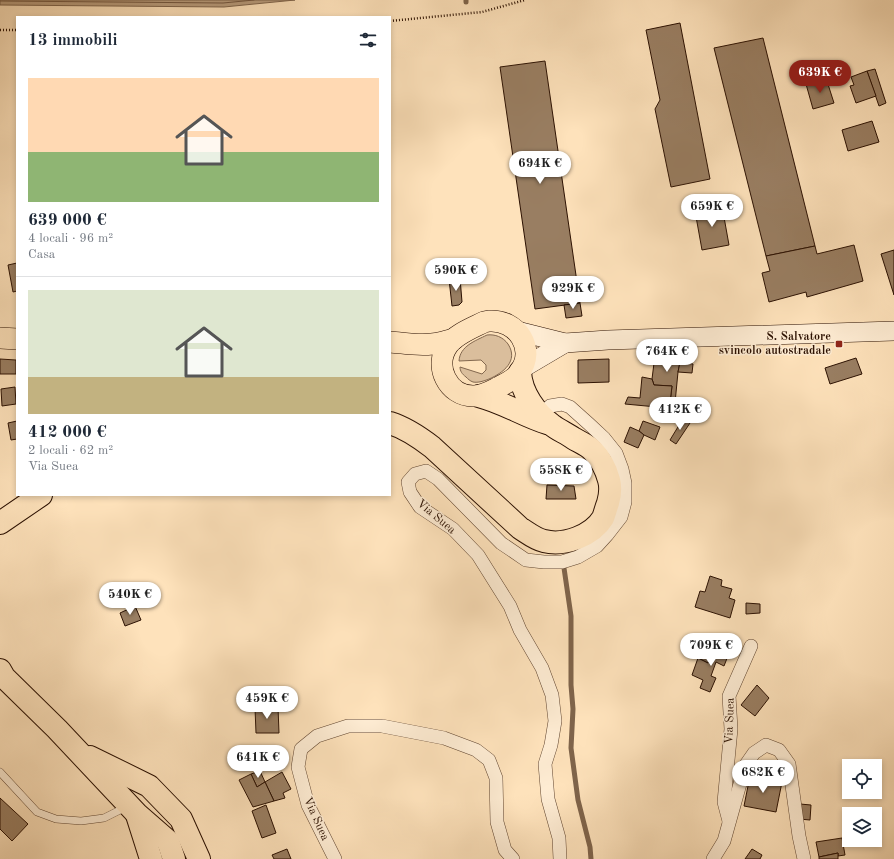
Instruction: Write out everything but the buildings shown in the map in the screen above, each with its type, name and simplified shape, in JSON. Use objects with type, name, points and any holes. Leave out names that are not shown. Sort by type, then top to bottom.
[{"type":"highway","points":[[391,423],[421,438],[520,528],[533,537],[544,541],[567,542],[578,538],[596,526],[602,518],[610,492],[610,482],[606,468],[592,450],[547,420],[534,408],[524,390],[520,377],[520,371]]},
{"type":"highway","points":[[480,396],[491,399],[536,420],[547,420]]},
{"type":"highway","points":[[0,523],[40,496]]},
{"type":"highway","points":[[0,670],[4,677],[77,750],[133,810],[168,841],[174,859]]},
{"type":"highway","points":[[77,750],[149,786],[181,819],[199,859]]},
{"type":"highway","points":[[133,810],[151,859]]},
{"type":"main road","points":[[391,342],[425,345],[443,342],[454,339],[484,322],[499,321],[509,325],[517,331],[523,340],[526,356],[520,371]]},
{"type":"main road","points":[[517,331],[565,343],[894,331]]},
{"type":"main road","points":[[0,338],[16,339]]},
{"type":"main road","points":[[454,339],[448,345],[443,354],[442,370],[446,381],[450,386],[459,392],[470,396],[480,396],[511,380],[520,371],[565,343]]},
{"type":"main road","points":[[391,353],[423,358],[444,376]]},
{"type":"street","name":"Via Suea","points":[[547,420],[550,406],[562,404],[570,407],[604,438],[616,453],[622,469],[625,483],[625,502],[621,517],[608,535],[597,546],[578,557],[562,562],[526,560],[502,543],[438,479],[426,471],[416,474],[408,482],[410,492],[420,507],[453,530],[478,555],[510,606],[520,630],[542,668],[552,695],[555,721],[552,745],[545,764],[548,799],[559,838],[560,859]]},
{"type":"street","name":"Via Suea","points":[[729,824],[724,802],[731,729],[729,696],[751,646]]},
{"type":"street","name":"Via Suea","points":[[335,859],[308,805],[298,767],[301,749],[317,736],[348,726],[382,726],[444,738],[476,750],[489,760],[496,778],[497,822],[505,850],[513,859]]},
{"type":"street","points":[[714,859],[724,841],[745,766],[754,753],[766,746],[780,750],[789,764],[799,836],[804,859]]},
{"type":"lane","points":[[0,772],[37,812],[56,819],[81,821],[104,818],[133,810]]},
{"type":"path","points":[[391,21],[482,12],[525,0]]},
{"type":"path","points":[[0,30],[16,30]]},
{"type":"shaded area","points":[[487,335],[499,336],[508,344],[511,350],[511,361],[504,370],[489,379],[473,382],[462,374],[460,367],[482,374],[486,370],[486,365],[481,360],[459,361],[460,356],[465,348]]},
{"type":"water","points":[[0,0],[295,0],[224,7],[0,5]]},
{"type":"waterway","points":[[564,568],[571,616],[571,685],[573,709],[571,748],[578,800],[590,847],[591,859]]},
{"type":"place","name":"S. Salvatore svincolo autostradale","points":[[839,344]]}]
